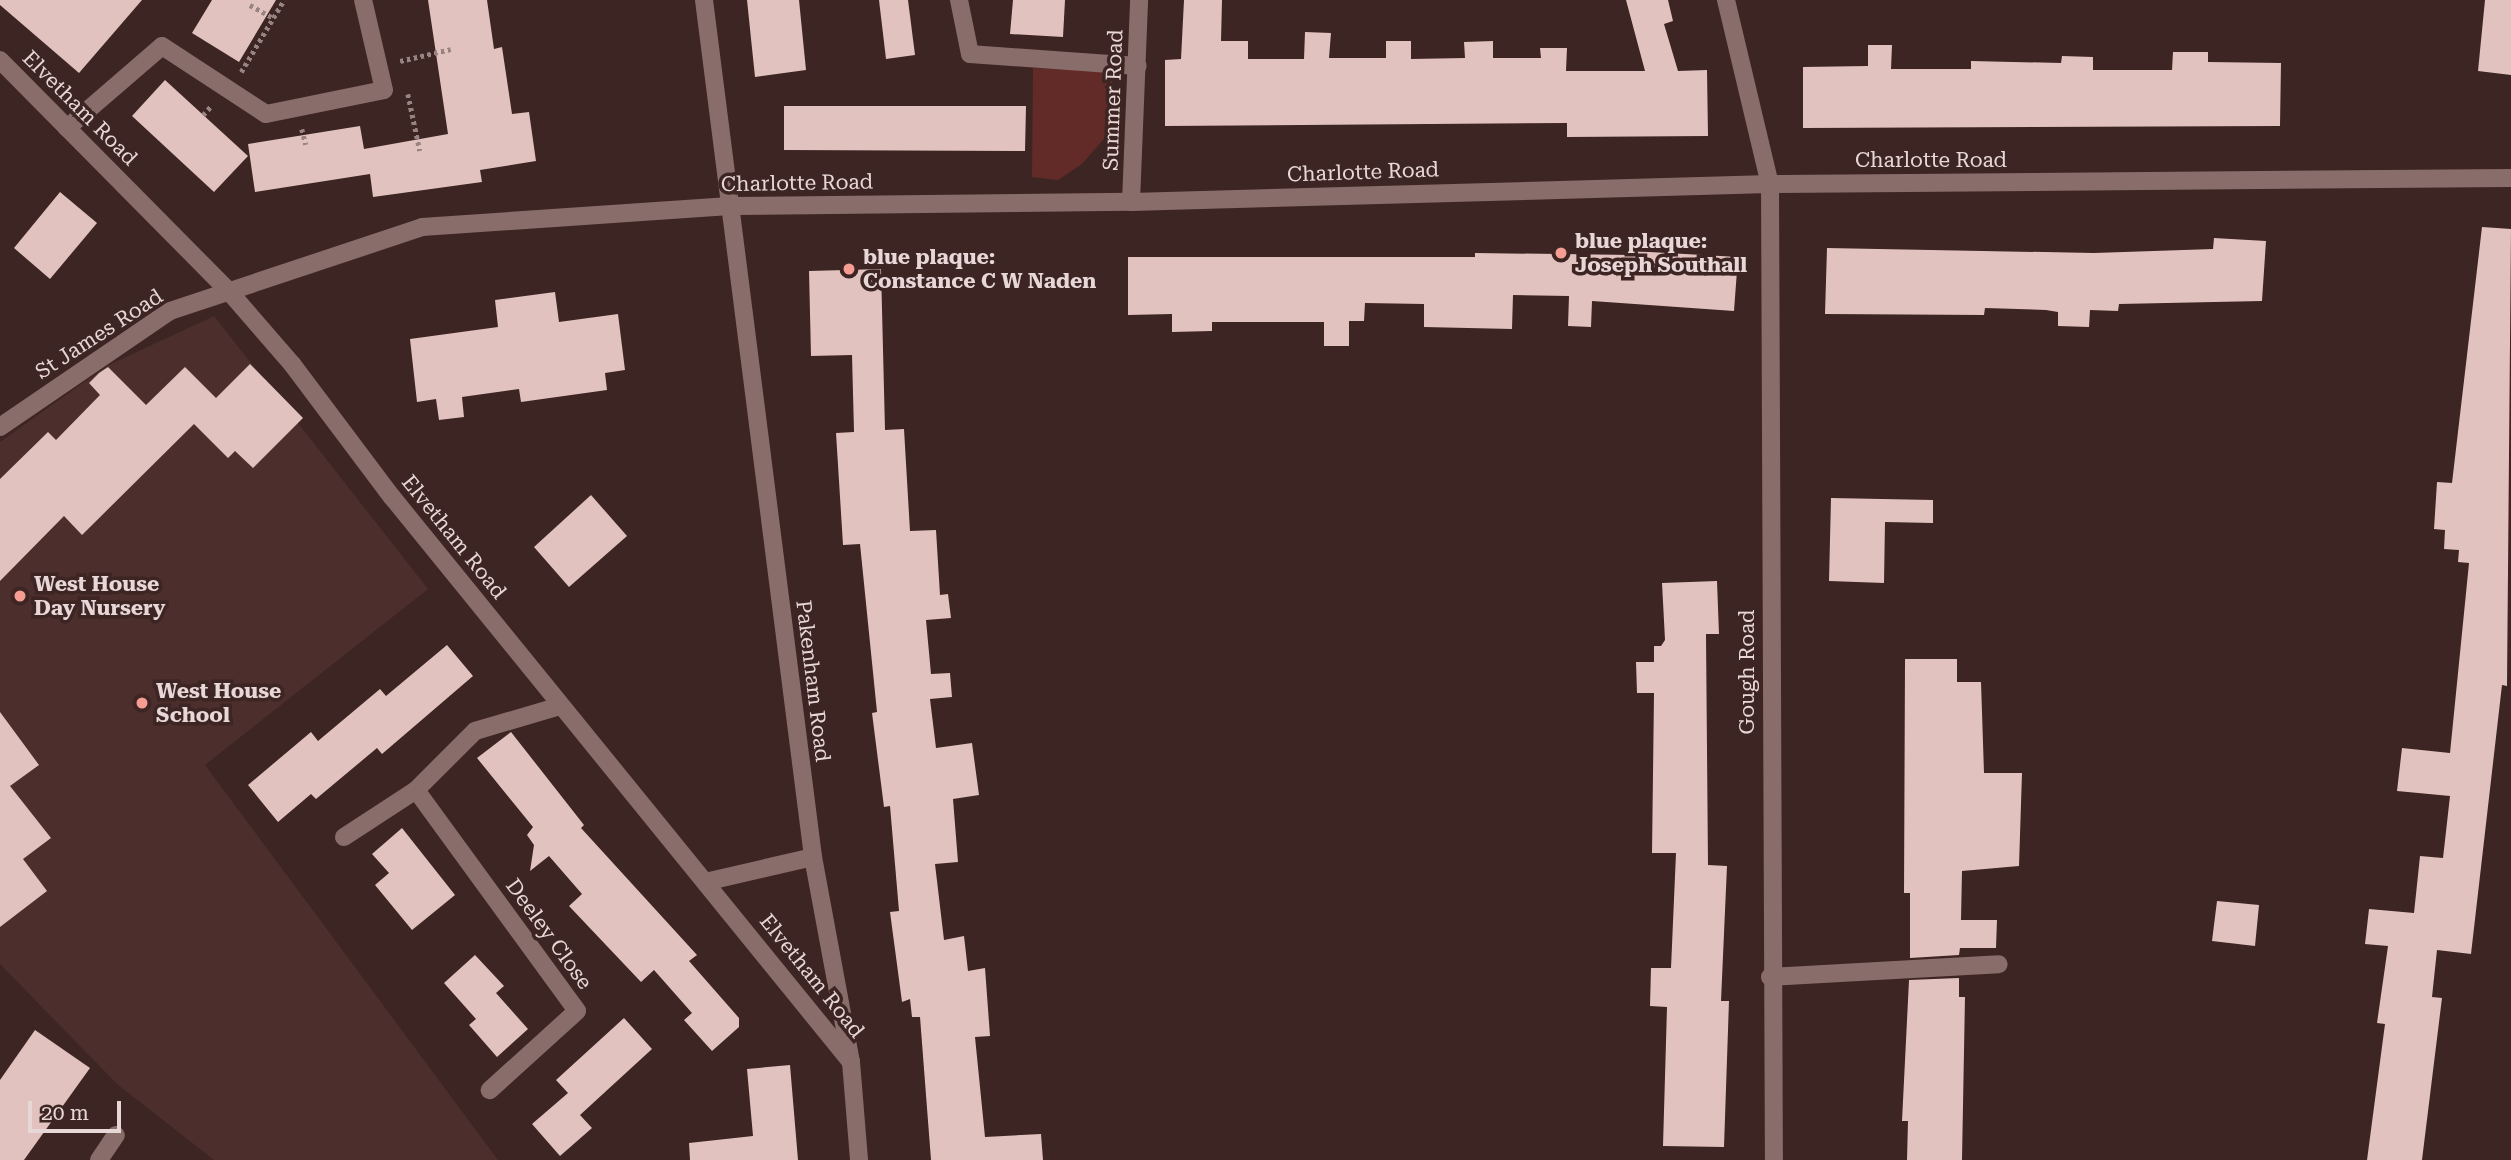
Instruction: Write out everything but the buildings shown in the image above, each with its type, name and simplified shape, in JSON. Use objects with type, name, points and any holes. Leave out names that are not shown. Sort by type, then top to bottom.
[{"type":"street","points":[[67,128],[162,47],[266,114],[384,90],[363,0]]},
{"type":"street","name":"Pakenham Road","points":[[704,0],[733,206],[813,858],[851,1062],[859,1160]]},
{"type":"street","points":[[958,0],[970,54],[1138,66]]},
{"type":"street","name":"Summer Road","points":[[1131,202],[1139,0]]},
{"type":"street","name":"Gough Road","points":[[1726,0],[1770,184],[1770,977],[1774,1160]]},
{"type":"street","name":"Elvetham Road","points":[[0,60],[227,289],[560,706],[851,1062]]},
{"type":"street","name":"Charlotte Road","points":[[227,289],[422,227],[733,206],[1131,202],[1770,184],[2511,178]]},
{"type":"street","name":"St James Road","points":[[0,427],[170,311],[227,289]]},
{"type":"street","points":[[344,836],[416,790],[475,731],[560,706]]},
{"type":"street","name":"Deeley Close","points":[[416,790],[576,1011],[490,1090]]},
{"type":"street","points":[[705,882],[813,858]]},
{"type":"street","points":[[1770,977],[1999,964]]},
{"type":"street","points":[[99,1160],[116,1135]]},
{"type":"path","points":[[230,90],[284,0]]},
{"type":"path","points":[[250,5],[273,18]]},
{"type":"path","points":[[379,66],[451,49]]},
{"type":"path","points":[[384,90],[408,94],[419,151]]},
{"type":"shaded area","points":[[1033,68],[1113,72],[1109,133],[1082,164],[1058,180],[1032,177]]},
{"type":"shaded area","name":"West House School","points":[[214,316],[428,589],[205,765],[498,1160],[214,1160],[117,1084],[0,964],[0,442],[107,366]]},
{"type":"place","name":"blue plaque: Joseph Southall","points":[[1561,253]]},
{"type":"place","name":"blue plaque: Constance C W Naden","points":[[849,269]]},
{"type":"place","name":"West House Day Nursery","points":[[20,596]]},
{"type":"place","name":"West House School","points":[[142,703]]}]
